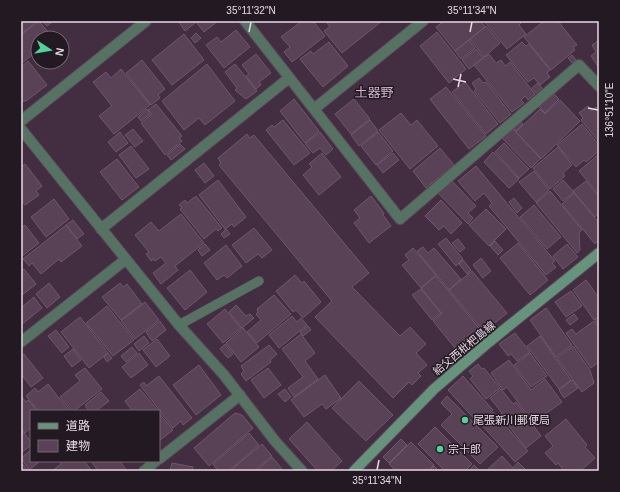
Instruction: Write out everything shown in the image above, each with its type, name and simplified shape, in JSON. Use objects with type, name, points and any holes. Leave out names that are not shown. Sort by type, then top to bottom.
[{"type":"main road","name":"給父西枇杷島線","points":[[354,471],[434,389],[489,342],[599,253]]},
{"type":"street","points":[[21,121],[146,21]]},
{"type":"street","points":[[245,21],[400,219],[579,65],[599,86]]},
{"type":"street","points":[[314,109],[423,21]]},
{"type":"street","points":[[101,229],[289,78]]},
{"type":"street","points":[[21,129],[179,325],[240,395],[275,441],[302,471]]},
{"type":"street","points":[[21,342],[126,260]]},
{"type":"street","points":[[160,458],[240,395]]},
{"type":"street","points":[[144,471],[155,462]]},
{"type":"lane","points":[[179,325],[259,281]]},
{"type":"building","points":[[21,21],[37,21],[21,34]]},
{"type":"building","points":[[39,21],[46,30],[30,30],[30,57],[21,64],[21,35]]},
{"type":"building","points":[[42,21],[51,21],[52,22],[47,26]]},
{"type":"building","points":[[178,21],[194,21],[195,23],[185,31]]},
{"type":"building","points":[[195,21],[218,21],[204,32]]},
{"type":"building","points":[[302,21],[313,21],[325,36],[292,62],[284,52],[290,47],[281,37]]},
{"type":"building","points":[[330,21],[382,21],[342,53],[324,31],[330,27],[327,23]]},
{"type":"building","points":[[444,21],[481,21],[485,27],[455,51],[436,27]]},
{"type":"building","points":[[484,21],[521,21],[522,22],[519,25],[526,34],[507,49]]},
{"type":"building","points":[[544,21],[558,21],[577,45],[573,47],[575,50],[551,70],[524,37]]},
{"type":"building","points":[[486,26],[500,43],[484,57],[470,39]]},
{"type":"building","points":[[236,30],[250,47],[224,68],[206,45],[217,37],[221,42]]},
{"type":"building","points":[[437,32],[466,69],[449,83],[420,46]]},
{"type":"building","points":[[196,33],[201,38],[195,43],[191,38]]},
{"type":"building","points":[[184,34],[204,60],[172,85],[152,60]]},
{"type":"building","points":[[469,40],[475,48],[461,59],[455,51]]},
{"type":"building","points":[[599,40],[599,68],[591,56],[596,52],[592,45]]},
{"type":"building","points":[[329,42],[348,66],[323,87],[300,59],[311,51],[313,54]]},
{"type":"building","points":[[522,42],[526,46],[529,44],[550,70],[547,73],[550,77],[540,85],[534,78],[528,82],[506,55]]},
{"type":"building","points":[[476,49],[483,58],[469,69],[462,60]]},
{"type":"building","points":[[256,54],[271,73],[259,82],[261,85],[256,89],[246,76],[249,74],[242,65]]},
{"type":"building","points":[[489,54],[496,63],[501,60],[505,66],[510,62],[535,94],[528,100],[525,96],[521,100],[524,103],[512,112],[474,65]]},
{"type":"building","points":[[572,55],[576,60],[572,63],[568,58]]},
{"type":"building","points":[[142,60],[165,89],[158,95],[160,98],[151,105],[126,73]]},
{"type":"building","points":[[28,61],[30,64],[30,70],[35,70],[47,85],[26,101],[21,101],[21,67]]},
{"type":"building","points":[[207,64],[235,101],[205,125],[199,118],[184,130],[162,101]]},
{"type":"building","points":[[235,64],[257,91],[246,99],[235,90],[237,88],[225,72]]},
{"type":"building","points":[[121,69],[150,105],[114,134],[99,116],[112,106],[93,82],[106,72],[111,78]]},
{"type":"building","points":[[479,78],[483,83],[486,82],[511,114],[500,123],[474,91],[476,89],[472,83]]},
{"type":"building","points":[[465,82],[498,124],[486,134],[452,92]]},
{"type":"building","points":[[538,83],[542,88],[536,93],[532,88]]},
{"type":"building","points":[[446,87],[486,136],[469,149],[430,99]]},
{"type":"building","points":[[552,92],[559,99],[545,113],[538,106]]},
{"type":"building","points":[[294,99],[319,131],[305,143],[280,111]]},
{"type":"building","points":[[354,99],[370,119],[351,134],[335,114]]},
{"type":"building","points":[[560,100],[580,121],[541,159],[516,132],[540,109],[545,114]]},
{"type":"building","points":[[156,104],[182,136],[179,138],[182,141],[165,155],[141,123],[152,114],[148,110]]},
{"type":"building","points":[[588,106],[592,111],[596,107],[599,111],[599,142],[581,120],[583,118],[579,113]]},
{"type":"building","points":[[147,109],[150,114],[141,121],[138,117]]},
{"type":"building","points":[[401,113],[411,125],[417,120],[438,146],[410,169],[379,130]]},
{"type":"building","points":[[283,120],[310,153],[294,165],[266,130],[272,125],[274,127]]},
{"type":"building","points":[[370,120],[378,131],[359,146],[351,135]]},
{"type":"building","points":[[519,120],[523,124],[516,131],[511,127]]},
{"type":"building","points":[[582,124],[599,145],[599,151],[586,162],[584,160],[576,167],[557,145]]},
{"type":"building","points":[[510,126],[541,158],[531,168],[500,136]]},
{"type":"building","points":[[133,129],[143,141],[135,147],[125,135]]},
{"type":"building","points":[[120,132],[128,143],[116,152],[108,142]]},
{"type":"building","points":[[320,132],[333,149],[326,155],[320,148],[313,153],[305,144]]},
{"type":"building","points":[[378,132],[393,151],[376,165],[361,146]]},
{"type":"building","points":[[247,134],[250,138],[254,135],[369,273],[352,287],[400,336],[410,327],[426,344],[416,353],[427,365],[418,373],[421,376],[412,385],[409,382],[393,398],[315,317],[332,301],[219,165],[221,163],[218,158]]},
{"type":"building","points":[[504,143],[529,169],[519,178],[495,152]]},
{"type":"building","points":[[180,144],[185,149],[171,160],[167,155]]},
{"type":"building","points":[[131,146],[149,169],[136,178],[119,155]]},
{"type":"building","points":[[558,147],[572,165],[563,173],[565,176],[550,189],[533,168]]},
{"type":"building","points":[[440,148],[454,165],[426,188],[413,171]]},
{"type":"building","points":[[493,152],[519,179],[509,188],[484,162]]},
{"type":"building","points":[[322,153],[341,177],[319,195],[303,175],[312,167],[309,164]]},
{"type":"building","points":[[393,153],[399,160],[383,173],[377,165]]},
{"type":"building","points":[[599,154],[599,195],[579,171]]},
{"type":"building","points":[[117,159],[139,187],[122,200],[100,172]]},
{"type":"building","points":[[204,163],[214,176],[205,183],[195,170]]},
{"type":"building","points":[[25,164],[42,186],[36,191],[39,195],[25,205],[21,200],[21,167]]},
{"type":"building","points":[[476,166],[555,261],[552,263],[556,267],[546,275],[489,206],[492,203],[484,193],[475,201],[458,181]]},
{"type":"building","points":[[534,171],[549,190],[536,202],[519,182]]},
{"type":"building","points":[[218,180],[246,217],[234,227],[232,224],[225,229],[199,195]]},
{"type":"building","points":[[563,180],[574,192],[563,201],[553,189]]},
{"type":"building","points":[[452,181],[476,206],[468,213],[473,218],[468,224],[438,193]]},
{"type":"building","points":[[586,181],[599,197],[599,213],[595,217],[573,191]]},
{"type":"building","points":[[550,191],[582,230],[579,233],[580,250],[577,253],[536,203]]},
{"type":"building","points":[[574,193],[599,223],[599,240],[595,244],[562,204]]},
{"type":"building","points":[[196,196],[222,228],[218,231],[216,229],[204,239],[180,209],[182,207],[179,205],[185,200],[187,203]]},
{"type":"building","points":[[371,196],[384,213],[383,215],[391,226],[369,243],[354,223],[360,218],[354,210]]},
{"type":"building","points":[[514,198],[522,208],[517,213],[509,202]]},
{"type":"building","points":[[54,199],[69,219],[46,237],[31,217]]},
{"type":"building","points":[[441,200],[462,223],[451,234],[444,226],[439,230],[425,216]]},
{"type":"building","points":[[534,205],[561,237],[547,249],[520,217]]},
{"type":"building","points":[[486,209],[506,229],[489,246],[469,225]]},
{"type":"building","points":[[181,214],[204,243],[175,266],[178,270],[161,284],[153,273],[166,263],[161,257],[155,261],[154,259],[151,261],[146,254],[149,252],[135,235],[151,222],[159,231]]},
{"type":"building","points":[[73,220],[84,234],[77,239],[66,225]]},
{"type":"building","points":[[25,225],[39,243],[21,257],[21,228]]},
{"type":"building","points":[[66,225],[82,246],[61,262],[59,259],[41,274],[32,263],[29,266],[23,259]]},
{"type":"building","points":[[254,228],[272,250],[262,258],[258,254],[246,263],[232,245]]},
{"type":"building","points":[[226,229],[230,234],[224,238],[221,234]]},
{"type":"building","points":[[446,238],[463,259],[456,266],[438,244]]},
{"type":"building","points":[[458,239],[465,248],[460,252],[452,243]]},
{"type":"building","points":[[495,241],[503,250],[498,255],[490,246]]},
{"type":"building","points":[[518,243],[548,280],[530,295],[500,258]]},
{"type":"building","points":[[205,244],[210,250],[202,256],[198,250]]},
{"type":"building","points":[[567,244],[578,257],[563,269],[553,256]]},
{"type":"building","points":[[226,245],[242,266],[227,278],[224,275],[217,280],[204,263]]},
{"type":"building","points":[[423,247],[428,253],[434,248],[461,279],[449,290],[417,251]]},
{"type":"building","points":[[413,248],[436,275],[421,288],[402,265],[409,260],[405,255]]},
{"type":"building","points":[[481,258],[491,271],[483,278],[473,265]]},
{"type":"building","points":[[463,260],[471,270],[467,274],[459,264]]},
{"type":"building","points":[[24,269],[36,284],[21,296],[21,271]]},
{"type":"building","points":[[190,270],[207,292],[185,310],[167,288]]},
{"type":"building","points":[[472,271],[507,313],[484,332],[449,290]]},
{"type":"building","points":[[295,275],[302,283],[304,281],[321,302],[303,318],[296,310],[293,312],[276,291]]},
{"type":"building","points":[[436,276],[483,333],[459,353],[433,321],[442,314],[421,288]]},
{"type":"building","points":[[586,280],[599,298],[599,316],[594,320],[573,290]]},
{"type":"building","points":[[49,283],[60,297],[47,308],[36,294]]},
{"type":"building","points":[[120,283],[123,287],[127,284],[142,304],[121,320],[102,297]]},
{"type":"building","points":[[421,289],[441,313],[432,320],[412,295]]},
{"type":"building","points":[[571,291],[582,306],[566,317],[555,302]]},
{"type":"building","points":[[274,295],[291,314],[257,343],[247,332],[261,320],[256,314],[258,312],[257,309]]},
{"type":"building","points":[[34,297],[42,308],[21,325],[21,306],[22,307]]},
{"type":"building","points":[[145,302],[159,320],[135,339],[121,321]]},
{"type":"building","points":[[236,305],[246,316],[250,314],[254,318],[242,328],[229,312]]},
{"type":"building","points":[[107,306],[134,340],[113,356],[86,323]]},
{"type":"building","points":[[546,308],[572,345],[556,357],[530,320]]},
{"type":"building","points":[[225,309],[241,328],[223,343],[207,324]]},
{"type":"building","points":[[574,314],[578,319],[570,325],[566,320]]},
{"type":"building","points":[[292,316],[297,322],[301,318],[307,325],[279,348],[269,335]]},
{"type":"building","points":[[80,317],[108,353],[89,368],[61,332]]},
{"type":"building","points":[[599,317],[599,326],[595,320]]},
{"type":"building","points":[[160,321],[166,330],[152,341],[146,332]]},
{"type":"building","points":[[594,321],[599,328],[599,362],[591,368],[566,333],[572,329],[576,334]]},
{"type":"building","points":[[308,326],[311,330],[303,336],[300,332]]},
{"type":"building","points":[[243,328],[259,347],[241,362],[226,343]]},
{"type":"building","points":[[56,330],[69,347],[62,353],[48,336]]},
{"type":"building","points":[[515,333],[530,352],[517,361],[511,354],[508,356],[499,344]]},
{"type":"building","points":[[301,334],[315,353],[305,361],[318,379],[294,397],[288,388],[303,377],[282,349]]},
{"type":"building","points":[[144,336],[149,343],[139,351],[134,344]]},
{"type":"building","points":[[540,336],[571,380],[559,389],[527,346]]},
{"type":"building","points":[[157,339],[170,356],[156,367],[143,350]]},
{"type":"building","points":[[225,344],[233,354],[228,358],[220,349]]},
{"type":"building","points":[[269,345],[277,354],[270,360],[271,362],[246,381],[241,374],[244,371],[241,366]]},
{"type":"building","points":[[573,346],[590,370],[594,383],[582,392],[557,358]]},
{"type":"building","points":[[132,347],[137,353],[126,362],[121,356]]},
{"type":"building","points":[[73,349],[81,360],[72,367],[64,356]]},
{"type":"building","points":[[108,353],[112,358],[107,362],[104,357]]},
{"type":"building","points":[[139,353],[148,365],[131,378],[122,367]]},
{"type":"building","points":[[530,353],[547,376],[531,387],[514,365]]},
{"type":"building","points":[[24,354],[43,378],[31,387],[21,374],[21,357]]},
{"type":"building","points":[[509,360],[531,390],[545,379],[562,402],[533,423],[507,387],[503,390],[491,373]]},
{"type":"building","points":[[478,364],[482,369],[484,368],[500,388],[486,399],[470,379],[473,376],[469,371]]},
{"type":"building","points":[[199,365],[221,395],[196,415],[173,385]]},
{"type":"building","points":[[85,368],[102,389],[75,410],[70,410],[60,397],[80,381],[75,375]]},
{"type":"building","points":[[268,368],[281,385],[264,398],[251,380]]},
{"type":"building","points":[[325,375],[341,398],[326,409],[322,404],[304,417],[291,400]]},
{"type":"building","points":[[159,376],[192,418],[183,425],[181,421],[173,428],[140,385],[144,382],[146,386]]},
{"type":"building","points":[[463,376],[493,410],[479,424],[448,390]]},
{"type":"building","points":[[572,380],[578,388],[564,398],[559,390]]},
{"type":"building","points":[[359,381],[393,415],[366,441],[332,408]]},
{"type":"building","points":[[48,384],[68,410],[37,410],[26,396],[35,388],[38,392]]},
{"type":"building","points":[[140,389],[157,410],[130,410],[131,409],[125,401]]},
{"type":"building","points":[[285,389],[291,397],[285,402],[278,394]]},
{"type":"building","points":[[501,389],[513,404],[516,402],[541,436],[526,448],[500,415],[502,413],[490,398]]},
{"type":"building","points":[[101,392],[109,401],[97,410],[88,410],[85,405]]},
{"type":"building","points":[[21,396],[26,402],[28,400],[36,410],[30,410],[30,429],[25,433],[21,427]]},
{"type":"building","points":[[447,396],[498,447],[480,464],[441,425],[452,414],[441,403]]},
{"type":"building","points":[[493,412],[528,451],[515,462],[480,423]]},
{"type":"building","points":[[235,413],[242,415],[253,428],[209,466],[194,448]]},
{"type":"building","points":[[160,414],[173,430],[160,440]]},
{"type":"building","points":[[566,419],[587,445],[585,447],[595,458],[580,471],[564,471],[558,463],[556,465],[545,453],[553,446],[545,436]]},
{"type":"building","points":[[307,422],[342,461],[331,471],[318,471],[289,439]]},
{"type":"building","points":[[435,427],[472,464],[465,471],[445,471],[418,444]]},
{"type":"building","points":[[21,429],[30,441],[30,446],[21,453]]},
{"type":"building","points":[[249,433],[259,445],[229,471],[218,471],[213,464]]},
{"type":"building","points":[[401,439],[407,445],[389,463],[383,457]]},
{"type":"building","points":[[411,442],[434,465],[428,471],[396,471],[389,464]]},
{"type":"building","points":[[262,444],[272,456],[254,471],[230,471]]},
{"type":"building","points":[[30,451],[30,462],[39,462],[29,470],[21,458]]},
{"type":"building","points":[[502,456],[513,468],[518,462],[527,471],[487,470]]},
{"type":"building","points":[[272,457],[282,469],[280,471],[256,471]]},
{"type":"building","points":[[21,462],[28,471],[21,471]]},
{"type":"building","points":[[60,462],[85,462],[92,471],[52,471],[61,464]]},
{"type":"building","points":[[92,462],[121,462],[126,470],[124,471],[98,471]]},
{"type":"building","points":[[172,463],[193,467],[192,471],[170,471]]},
{"type":"building","points":[[474,465],[480,471],[469,471]]},
{"type":"building","points":[[434,466],[439,471],[429,471]]},
{"type":"place","name":"尾張新川郵便局","points":[[465,420]]},
{"type":"place","name":"宗十郎","points":[[440,449]]},
{"type":"district","name":"土器野","points":[[374,92]]}]
